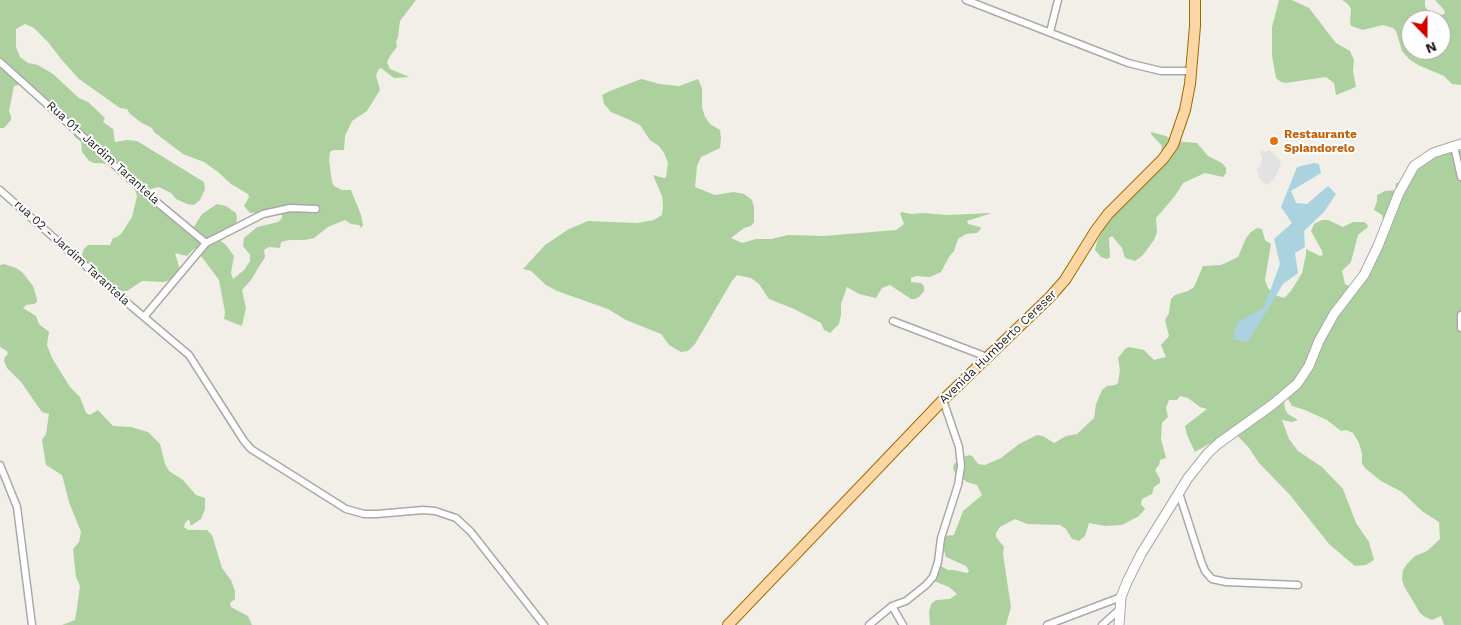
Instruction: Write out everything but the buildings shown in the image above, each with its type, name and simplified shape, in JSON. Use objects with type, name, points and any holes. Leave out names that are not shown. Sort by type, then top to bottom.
[{"type":"main road","name":"Avenida Humberto Cereser","points":[[728,625],[943,400],[1050,297],[1065,280],[1108,214],[1163,159],[1173,145],[1182,124],[1191,71],[1195,0]]},
{"type":"street","points":[[966,0],[1128,63],[1161,71],[1191,71]]},
{"type":"street","points":[[1050,32],[1058,0]]},
{"type":"street","name":"Rua 01- Jardim Tarantela","points":[[0,62],[206,244]]},
{"type":"street","points":[[1119,625],[1121,597],[1126,582],[1140,554],[1179,493],[1198,465],[1219,443],[1276,402],[1297,384],[1304,374],[1334,314],[1364,275],[1407,177],[1414,166],[1433,153],[1457,145],[1461,177]]},
{"type":"street","name":"rua 02 - Jardim Tarantela","points":[[0,190],[144,317]]},
{"type":"street","points":[[316,209],[290,208],[276,210],[247,222],[206,244],[144,317],[189,356],[251,449],[346,509],[371,514],[423,510],[435,511],[456,518],[471,532],[544,625]]},
{"type":"street","points":[[1461,315],[1461,328]]},
{"type":"street","points":[[893,321],[987,357]]},
{"type":"street","points":[[869,625],[892,606],[906,601],[920,591],[932,577],[938,562],[944,526],[958,485],[961,466],[961,456],[943,400]]},
{"type":"street","points":[[0,465],[17,508],[32,625]]},
{"type":"street","points":[[1179,493],[1198,554],[1205,571],[1212,579],[1226,582],[1298,585]]},
{"type":"street","points":[[1047,625],[1121,597]]},
{"type":"street","points":[[892,606],[903,625]]},
{"type":"street","points":[[1102,625],[1120,609]]},
{"type":"green space","points":[[0,0],[416,0],[400,21],[396,42],[397,47],[387,62],[390,69],[409,77],[394,78],[381,68],[379,69],[376,75],[380,90],[367,111],[352,121],[345,136],[344,150],[333,150],[330,152],[329,160],[332,182],[334,186],[342,190],[351,190],[363,225],[361,228],[359,225],[351,224],[345,220],[328,227],[314,238],[281,242],[280,248],[269,247],[264,250],[265,257],[251,280],[242,290],[246,308],[242,326],[224,319],[225,312],[219,280],[195,248],[187,256],[175,253],[180,270],[171,280],[163,282],[142,281],[127,291],[117,291],[84,260],[82,254],[88,245],[110,245],[113,238],[121,234],[132,217],[137,196],[133,183],[115,164],[89,161],[82,152],[81,142],[75,137],[68,124],[56,118],[58,111],[56,106],[34,89],[18,85],[14,86],[9,111],[11,120],[4,128],[0,128]],"holes":[[[25,24],[34,28],[79,79],[120,108],[127,109],[130,114],[152,128],[154,132],[183,154],[204,162],[231,184],[248,194],[249,197],[244,206],[250,213],[268,212],[282,215],[278,222],[257,227],[244,238],[243,246],[250,255],[250,261],[244,270],[233,279],[231,273],[234,256],[226,245],[217,238],[236,223],[236,213],[226,206],[217,204],[202,214],[192,230],[150,193],[151,189],[159,187],[171,193],[176,199],[194,205],[200,200],[205,189],[204,182],[137,141],[115,142],[113,129],[103,122],[105,118],[88,102],[79,98],[53,74],[38,65],[28,63],[20,57],[16,47],[16,29]]]},
{"type":"green space","points":[[1279,0],[1292,0],[1309,8],[1336,43],[1350,51],[1354,60],[1353,71],[1356,87],[1336,95],[1334,83],[1326,77],[1286,83],[1276,78],[1272,56],[1272,27]]},
{"type":"green space","points":[[1342,0],[1425,0],[1427,10],[1401,10],[1401,48],[1396,31],[1393,28],[1383,25],[1363,30],[1351,26],[1351,9]]},
{"type":"green space","points":[[1435,0],[1461,0],[1461,85],[1452,84],[1444,76],[1410,60],[1451,60],[1451,10],[1444,10]]},
{"type":"green space","points":[[641,79],[679,86],[698,79],[702,88],[702,107],[705,117],[710,124],[720,130],[721,138],[720,148],[701,157],[697,166],[695,187],[715,195],[734,192],[744,194],[752,200],[754,222],[751,226],[744,228],[731,238],[742,243],[756,239],[771,239],[788,235],[824,236],[896,230],[904,224],[900,213],[902,212],[946,215],[992,213],[967,221],[968,224],[980,227],[981,229],[977,233],[966,234],[958,239],[954,251],[941,272],[930,277],[916,276],[911,278],[911,282],[921,283],[924,286],[924,291],[919,297],[911,299],[890,285],[882,288],[876,298],[859,294],[847,287],[841,304],[839,324],[830,333],[824,330],[821,323],[769,299],[759,284],[751,278],[737,275],[695,344],[688,351],[681,352],[669,345],[661,334],[626,320],[608,309],[557,291],[546,285],[531,271],[523,269],[545,245],[569,229],[588,221],[637,223],[654,220],[662,215],[662,196],[653,175],[666,177],[668,163],[664,153],[659,146],[650,140],[640,125],[611,112],[604,104],[602,95]]},
{"type":"green space","points":[[1151,132],[1166,136],[1173,141],[1197,143],[1208,156],[1222,163],[1226,168],[1226,173],[1223,177],[1205,173],[1183,183],[1175,196],[1156,218],[1157,232],[1154,240],[1143,255],[1135,261],[1125,258],[1122,248],[1112,236],[1109,238],[1110,257],[1107,259],[1101,257],[1095,250],[1106,223],[1159,162],[1162,146]]},
{"type":"green space","points":[[1461,151],[1461,625],[1444,625],[1441,616],[1432,620],[1425,617],[1420,613],[1404,586],[1402,579],[1403,570],[1407,564],[1415,556],[1427,551],[1440,539],[1439,522],[1423,512],[1402,492],[1381,481],[1365,468],[1362,463],[1359,443],[1353,433],[1346,430],[1341,431],[1327,420],[1292,406],[1287,397],[1284,400],[1285,409],[1288,414],[1298,420],[1292,422],[1282,420],[1289,439],[1298,451],[1322,467],[1343,489],[1356,523],[1369,542],[1374,560],[1366,565],[1355,566],[1329,544],[1290,495],[1259,463],[1236,434],[1225,435],[1195,452],[1185,426],[1207,409],[1200,407],[1188,398],[1180,396],[1177,400],[1169,400],[1166,408],[1168,417],[1162,423],[1161,439],[1166,458],[1160,460],[1155,470],[1160,483],[1154,487],[1152,494],[1142,499],[1141,504],[1145,509],[1139,516],[1122,525],[1105,526],[1089,523],[1085,536],[1079,541],[1072,539],[1066,529],[1060,525],[1027,524],[1015,519],[1000,527],[996,533],[996,537],[1004,547],[1003,554],[1011,607],[1006,625],[930,625],[929,612],[931,604],[936,600],[950,599],[957,594],[949,587],[931,580],[930,572],[941,566],[948,570],[967,573],[969,571],[966,566],[946,557],[942,544],[943,536],[954,535],[963,511],[982,495],[977,485],[967,482],[956,474],[953,469],[954,464],[963,457],[970,455],[978,464],[985,465],[1001,458],[1019,444],[1037,435],[1043,436],[1054,443],[1066,436],[1077,434],[1094,418],[1096,404],[1102,390],[1107,386],[1118,383],[1120,370],[1118,358],[1125,349],[1129,347],[1144,350],[1154,360],[1166,357],[1161,345],[1169,336],[1165,320],[1169,313],[1171,299],[1175,295],[1194,287],[1203,266],[1221,265],[1238,257],[1246,238],[1257,228],[1262,229],[1265,240],[1271,244],[1265,280],[1268,288],[1275,295],[1284,298],[1291,291],[1302,273],[1306,249],[1320,256],[1323,255],[1311,231],[1314,224],[1322,220],[1328,220],[1343,227],[1353,222],[1364,222],[1368,227],[1358,235],[1351,262],[1342,271],[1345,284],[1349,286],[1365,276],[1385,228],[1382,215],[1374,210],[1377,195],[1385,191],[1395,190],[1396,183],[1408,182],[1423,164],[1447,152]]},
{"type":"green space","points":[[4,264],[22,272],[33,286],[37,302],[26,305],[23,308],[36,316],[39,324],[49,332],[47,345],[52,358],[70,387],[80,397],[86,413],[90,415],[98,410],[113,426],[131,427],[148,432],[160,444],[165,464],[169,471],[183,480],[196,495],[205,498],[205,509],[201,519],[192,525],[190,525],[188,520],[184,527],[188,530],[207,530],[212,535],[222,568],[231,580],[235,591],[235,599],[230,603],[231,607],[248,616],[252,625],[62,625],[75,620],[80,586],[76,577],[73,549],[79,542],[81,532],[69,502],[62,475],[46,465],[42,440],[46,434],[49,414],[42,412],[21,382],[7,368],[4,361],[8,354],[7,351],[0,347],[0,265]]},
{"type":"shaded area","points":[[1263,150],[1265,152],[1269,150],[1279,159],[1281,165],[1274,179],[1267,185],[1259,178],[1256,170],[1261,165],[1262,158],[1260,153]]},
{"type":"water","points":[[1314,163],[1319,164],[1321,173],[1291,191],[1296,203],[1307,204],[1328,186],[1336,194],[1324,212],[1304,231],[1305,247],[1295,253],[1298,273],[1283,284],[1248,342],[1233,339],[1237,323],[1264,307],[1280,264],[1274,239],[1292,223],[1281,207],[1297,167]]},
{"type":"place","name":"Restaurante Spiandorelo","points":[[1274,141]]}]
